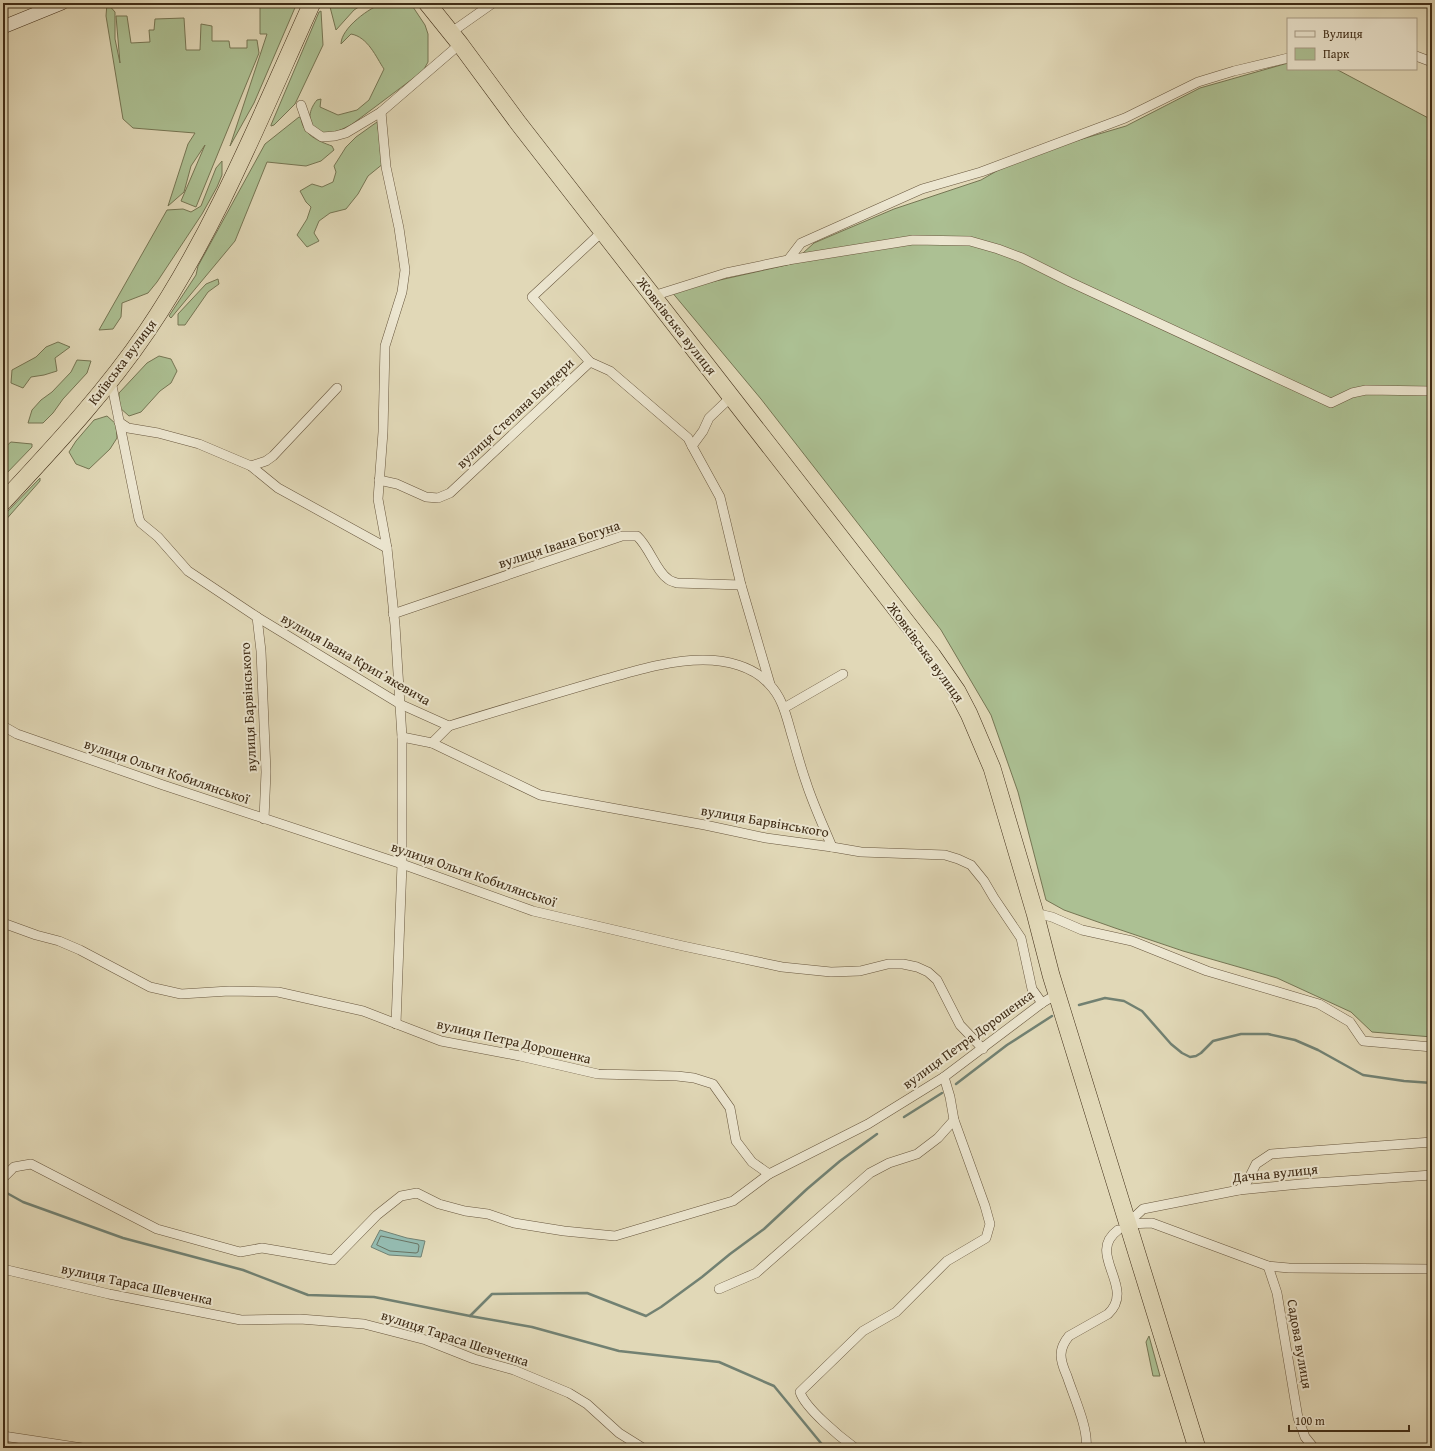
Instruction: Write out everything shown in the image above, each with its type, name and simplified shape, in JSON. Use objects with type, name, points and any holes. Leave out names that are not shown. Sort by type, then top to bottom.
[{"type":"highway","name":"Київська вулиця","points":[[3,502],[111,381],[147,331],[169,296],[219,207],[312,3]]},
{"type":"highway","points":[[427,3],[458,36]]},
{"type":"highway","points":[[441,3],[458,36]]},
{"type":"highway","name":"Жовківська вулиця","points":[[458,36],[519,124],[932,655],[957,691],[969,714],[992,768],[1035,913],[1122,1227],[1197,1448]]},
{"type":"street","points":[[3,27],[62,3]]},
{"type":"street","points":[[301,105],[309,128],[322,137],[346,133],[381,112],[493,3]]},
{"type":"street","points":[[1417,56],[1432,62]]},
{"type":"street","points":[[788,260],[801,243],[922,189],[981,172],[1125,118],[1198,82],[1234,70],[1287,58]]},
{"type":"street","points":[[381,112],[386,167],[400,228],[405,270],[402,292],[385,346],[383,432],[378,499],[387,548],[402,737],[402,864],[396,1024]]},
{"type":"street","name":"вулиця Степана Бандери","points":[[379,480],[397,484],[426,497],[438,498],[450,493],[590,362],[532,297],[603,231]]},
{"type":"street","points":[[653,296],[726,273],[788,260],[913,240],[970,241],[998,248],[1022,258],[1070,282],[1331,403],[1352,393],[1366,390],[1432,392]]},
{"type":"street","points":[[590,362],[610,371],[688,438],[720,497],[741,585],[770,684],[784,708],[806,784],[832,847]]},
{"type":"street","name":"вулиця Івана Крипʼякевича","points":[[111,381],[139,519],[141,523],[158,537],[188,571],[257,617],[400,704],[449,726]]},
{"type":"street","points":[[251,466],[266,461],[274,456],[337,388]]},
{"type":"street","points":[[692,446],[703,431],[709,418],[731,397]]},
{"type":"street","points":[[119,422],[128,428],[158,433],[199,444],[251,466],[278,488],[387,548]]},
{"type":"street","name":"вулиця Івана Богуна","points":[[393,614],[622,536],[638,536],[668,580],[677,583],[741,585]]},
{"type":"street","name":"вулиця Барвінського","points":[[257,617],[261,651],[266,772],[264,819]]},
{"type":"street","points":[[432,743],[449,726],[633,672],[679,662],[703,660],[724,662],[742,666],[757,673],[770,684]]},
{"type":"street","points":[[784,708],[843,674]]},
{"type":"street","name":"вулиця Ольги Кобилянської","points":[[3,726],[17,734],[264,819],[402,864],[533,911],[782,968],[831,972],[860,971],[896,964],[917,967],[928,972],[937,980],[960,1025],[983,1049]]},
{"type":"street","name":"вулиця Барвінського","points":[[402,737],[432,743],[540,795],[705,825],[766,838],[861,852],[945,855],[958,859],[971,865],[984,881],[1021,938],[1032,989],[1042,1003]]},
{"type":"street","points":[[1035,913],[1082,930],[1132,941],[1207,971],[1319,1004],[1350,1022],[1363,1041],[1432,1047]]},
{"type":"street","name":"вулиця Петра Дорошенка","points":[[3,923],[36,935],[59,940],[150,987],[181,994],[229,991],[278,992],[362,1011],[441,1042],[520,1056],[598,1074],[677,1076],[694,1078],[713,1084],[730,1108],[736,1141],[752,1162],[768,1174]]},
{"type":"street","name":"вулиця Петра Дорошенка","points":[[3,1178],[14,1167],[31,1164],[157,1229],[240,1252],[262,1248],[333,1260],[377,1215],[401,1196],[417,1193],[439,1204],[465,1211],[488,1214],[514,1223],[564,1231],[615,1236],[734,1201],[768,1174],[868,1124],[944,1077],[1042,1003],[1057,994]]},
{"type":"street","points":[[855,1448],[844,1440],[809,1406],[802,1398],[800,1392],[863,1331],[896,1312],[947,1261],[986,1238],[990,1224],[986,1206],[954,1120],[950,1097],[944,1077]]},
{"type":"street","points":[[719,1289],[756,1273],[870,1173],[889,1162],[917,1154],[938,1138],[954,1120]]},
{"type":"street","points":[[1239,1190],[1247,1182],[1256,1164],[1271,1154],[1432,1142]]},
{"type":"street","name":"Дачна вулиця","points":[[1086,1448],[1087,1443],[1084,1428],[1062,1362],[1061,1350],[1065,1341],[1070,1336],[1108,1314],[1115,1305],[1117,1289],[1108,1261],[1106,1247],[1109,1237],[1143,1209],[1239,1190],[1308,1183],[1432,1175]]},
{"type":"street","points":[[1122,1227],[1152,1223],[1268,1266],[1289,1268],[1432,1269]]},
{"type":"street","name":"Садова вулиця","points":[[1268,1266],[1276,1293],[1298,1418],[1305,1437],[1314,1448]]},
{"type":"street","name":"вулиця Тараса Шевченка","points":[[3,1269],[109,1294],[241,1320],[300,1319],[364,1324],[426,1340],[474,1359],[514,1370],[569,1393],[587,1404],[619,1433],[643,1448]]},
{"type":"street","points":[[3,1436],[82,1448]]},
{"type":"green space","points":[[107,3],[115,12],[115,39],[120,63],[116,16],[127,16],[131,43],[150,42],[149,30],[154,30],[155,19],[184,18],[186,50],[200,50],[201,24],[212,26],[212,41],[229,41],[230,48],[247,48],[247,40],[257,40],[259,53],[196,207],[181,201],[205,145],[191,166],[184,192],[168,206],[188,144],[195,133],[133,128],[123,119],[106,16]]},
{"type":"green space","points":[[260,3],[297,3],[254,103],[230,146],[267,34],[260,34]]},
{"type":"green space","points":[[329,3],[365,3],[354,10],[336,30]]},
{"type":"green space","points":[[384,3],[407,3],[413,7],[425,25],[428,34],[428,62],[423,71],[351,125],[336,132],[322,134],[314,128],[310,121],[311,110],[317,100],[321,99],[320,107],[338,115],[357,110],[369,100],[384,69],[367,43],[357,36],[351,34],[341,44],[342,38],[346,31],[357,19],[371,9]]},
{"type":"green space","points":[[321,11],[323,45],[295,104],[274,125],[271,126],[319,12]]},
{"type":"green space","points":[[1287,63],[1287,70],[1338,70],[1432,120],[1432,1037],[1372,1032],[1351,1012],[1277,978],[1183,951],[1064,910],[1046,900],[1018,792],[991,715],[941,630],[761,399],[671,291],[791,264],[814,243],[894,209],[981,180],[1021,157],[1126,126],[1200,88]]},
{"type":"green space","points":[[299,117],[301,118],[302,124],[308,133],[322,142],[332,146],[334,150],[321,161],[306,166],[267,162],[235,241],[171,318],[169,316],[196,275],[198,266],[265,144]]},
{"type":"green space","points":[[377,122],[384,163],[368,176],[358,194],[346,209],[330,213],[319,221],[314,233],[319,241],[307,247],[297,235],[307,219],[311,207],[306,202],[300,191],[312,184],[322,187],[333,182],[336,172],[334,166],[346,147],[356,137]]},
{"type":"green space","points":[[222,161],[222,175],[217,187],[202,214],[157,282],[148,293],[122,303],[121,317],[113,329],[99,330],[167,210],[183,209],[191,212],[201,206],[216,168]]},
{"type":"green space","points":[[218,279],[219,284],[208,292],[185,325],[178,325],[178,314],[206,284]]},
{"type":"green space","points":[[58,342],[70,347],[55,358],[57,371],[31,377],[23,388],[11,383],[12,370],[36,357],[46,347]]},
{"type":"green space","points":[[159,356],[171,359],[177,371],[171,383],[160,391],[141,412],[129,416],[119,407],[119,393],[147,363]]},
{"type":"green space","points":[[77,360],[91,361],[87,373],[43,423],[28,423],[32,410],[71,372]]},
{"type":"green space","points":[[107,416],[116,424],[117,438],[110,449],[89,469],[76,464],[69,452],[76,441],[94,420]]},
{"type":"green space","points":[[11,442],[32,444],[32,447],[3,477],[4,453],[7,445]]},
{"type":"green space","points":[[40,478],[40,481],[3,523],[3,516]]},
{"type":"green space","points":[[1149,1336],[1160,1376],[1153,1376],[1146,1342]]},
{"type":"water","points":[[380,1230],[407,1238],[425,1241],[421,1257],[389,1255],[371,1247]]},
{"type":"waterway","points":[[1079,1005],[1105,998],[1124,1001],[1142,1011],[1171,1044],[1182,1053],[1190,1057],[1201,1053],[1213,1041],[1241,1034],[1268,1034],[1295,1040],[1318,1050],[1363,1075],[1404,1081],[1432,1083]]},
{"type":"waterway","points":[[956,1084],[1007,1045],[1052,1016]]},
{"type":"waterway","points":[[904,1117],[942,1093]]},
{"type":"waterway","points":[[5,1192],[23,1202],[123,1238],[243,1270],[308,1295],[374,1297],[470,1316],[492,1294],[587,1293],[646,1316],[702,1277],[764,1229],[840,1161],[877,1134]]},
{"type":"waterway","points":[[470,1316],[532,1327],[619,1351],[719,1362],[774,1386],[825,1448]]}]
